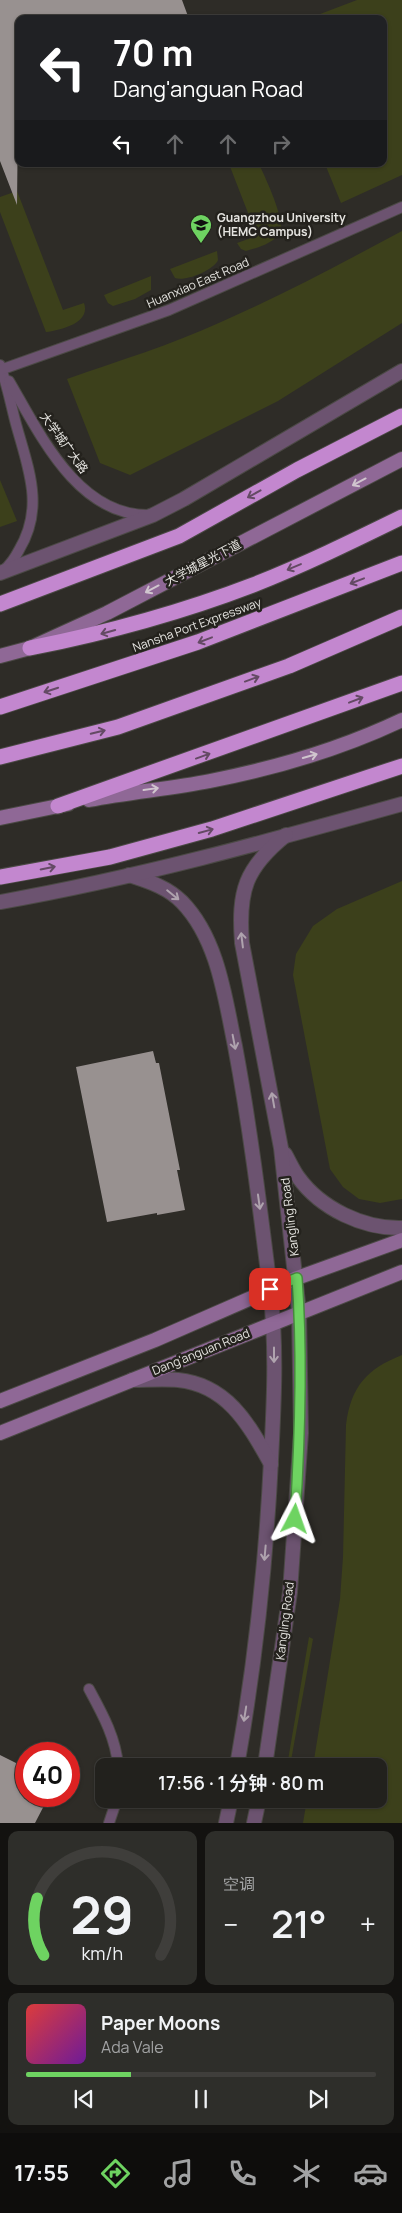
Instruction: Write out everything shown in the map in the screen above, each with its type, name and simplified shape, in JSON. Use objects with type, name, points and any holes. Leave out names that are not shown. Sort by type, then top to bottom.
[{"type":"highway","points":[[0,604],[179,536],[297,470],[402,416]]},
{"type":"highway","points":[[30,648],[98,634],[177,611],[253,585],[320,557],[402,518]]},
{"type":"highway","name":"Nansha Port Expressway","points":[[0,707],[198,642],[402,563]]},
{"type":"highway","points":[[0,757],[118,727],[289,666],[402,617]]},
{"type":"highway","points":[[58,806],[402,683]]},
{"type":"highway","points":[[0,877],[110,856],[212,829],[377,776],[402,766]]},
{"type":"main road","name":"大学城星光下道","points":[[0,656],[30,648],[108,613],[402,459]]},
{"type":"main road","points":[[0,818],[121,794],[210,781],[294,760],[372,734],[402,720]]},
{"type":"main road","points":[[0,1401],[155,1340],[297,1278],[402,1240]]},
{"type":"main road","name":"Dang'anguan Road","points":[[0,1433],[402,1272]]},
{"type":"street","points":[[0,573],[153,515],[184,500],[402,371]]},
{"type":"street","points":[[0,902],[60,892],[402,804]]},
{"type":"street","name":"Kangling Road","points":[[266,1758],[290,1592],[300,1433],[299,1312],[297,1278],[281,1148],[242,943],[240,918],[242,898],[248,878],[257,862],[286,835]]},
{"type":"street","name":"Kangling Road","points":[[129,875],[162,886],[182,902],[196,921],[209,945],[224,994],[243,1090],[270,1289],[274,1322],[271,1464],[261,1606],[238,1758]]},
{"type":"street","points":[[281,1148],[299,1178],[328,1204],[349,1218],[373,1225],[402,1228]]},
{"type":"street","points":[[131,1380],[180,1380],[206,1388],[223,1398],[239,1411],[250,1426],[271,1464]]},
{"type":"street","points":[[226,1823],[229,1808]]},
{"type":"street","points":[[254,1823],[257,1808]]},
{"type":"lane","name":"Huanxiao East Road","points":[[1,368],[169,310],[402,206]]},
{"type":"lane","name":"大学城广大路","points":[[1,368],[50,449],[90,496],[122,512],[153,515]]},
{"type":"lane","points":[[0,573],[9,566],[27,537],[32,521],[34,504],[28,465],[1,368]]},
{"type":"lane","points":[[89,1689],[107,1723],[116,1758]]},
{"type":"lane","points":[[109,1823],[114,1808]]},
{"type":"green space","points":[[357,0],[402,0],[402,175],[341,203],[326,167],[387,167],[387,15],[318,15]]},
{"type":"green space","points":[[230,167],[260,167],[278,209],[281,227],[280,233],[274,240],[246,251],[241,249],[237,243],[257,236]]},
{"type":"green space","points":[[17,191],[63,310],[84,303],[85,310],[83,316],[66,327],[46,332],[0,212],[0,197]]},
{"type":"green space","points":[[402,231],[402,323],[278,401],[130,475],[100,463],[67,379],[164,345],[244,312]]},
{"type":"green space","points":[[217,251],[218,260],[215,264],[211,268],[192,277],[175,278],[170,269]]},
{"type":"green space","points":[[151,276],[151,290],[135,299],[113,306],[108,303],[104,295]]},
{"type":"green space","points":[[0,480],[17,521],[0,527]]},
{"type":"green space","points":[[402,881],[402,1199],[380,1203],[359,1199],[343,1187],[330,1169],[293,975],[296,954],[313,926],[337,909]]},
{"type":"green space","points":[[402,1355],[402,1823],[303,1823],[306,1808],[387,1808],[387,1758],[314,1758],[340,1599],[348,1411],[357,1389],[363,1381],[379,1366]]},
{"type":"green space","points":[[309,1637],[313,1639],[291,1758],[288,1758]]},
{"type":"building","points":[[0,0],[182,0],[188,15],[15,15],[15,167],[17,167],[17,205],[0,161]]},
{"type":"building","points":[[153,1051],[156,1063],[159,1063],[180,1170],[177,1170],[185,1210],[107,1222],[76,1067]]},
{"type":"building","points":[[0,1755],[15,1762],[15,1807],[43,1807],[35,1823],[0,1823]]},
{"type":"place","name":"Guangzhou University (HEMC Campus)","points":[[201,244]]},
{"type":"route","points":[[270,1289],[297,1278],[300,1433],[295,1519]]}]
